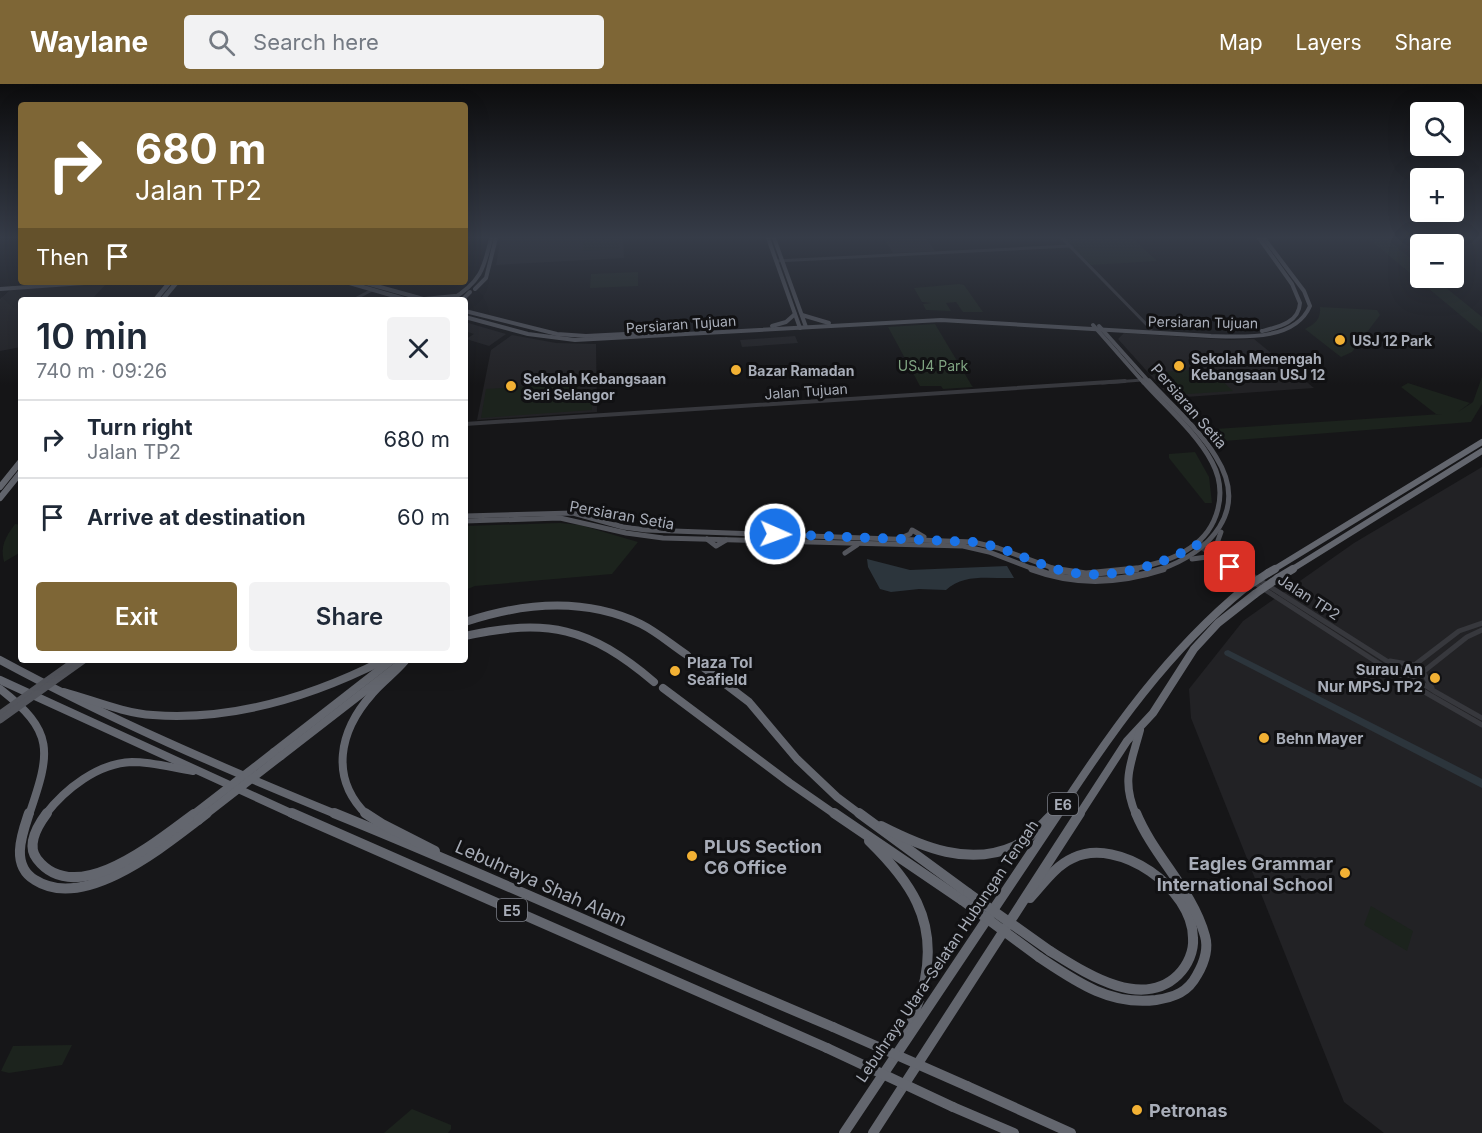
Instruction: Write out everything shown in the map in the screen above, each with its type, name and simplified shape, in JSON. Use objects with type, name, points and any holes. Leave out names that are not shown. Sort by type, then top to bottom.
[{"type":"highway","name":"Lebuhraya Utara–Selatan Hubungan Tengah","points":[[844,1133],[1063,805],[1094,765],[1144,691],[1172,656],[1203,624],[1245,588],[1482,442]]},
{"type":"highway","name":"E6","points":[[873,1133],[1126,741],[1140,730],[1188,656],[1229,613],[1255,594],[1482,451]]},
{"type":"highway","points":[[0,486],[18,465]]},
{"type":"highway","points":[[0,498],[18,476]]},
{"type":"highway","points":[[468,621],[488,614],[534,607],[567,606],[591,609],[641,625],[687,655]]},
{"type":"highway","points":[[468,635],[511,628],[535,628],[581,636],[608,647],[654,682]]},
{"type":"highway","name":"Lebuhraya Shah Alam","points":[[0,660],[50,688],[266,785],[446,858],[1071,1133]]},
{"type":"highway","points":[[695,661],[749,702],[818,781],[1039,957],[1091,990],[1119,1001],[1148,1002],[1177,996],[1190,988],[1204,964],[1206,940],[1194,905],[1155,849],[1130,799],[1126,770],[1140,730]]},
{"type":"highway","points":[[50,688],[123,710],[153,715],[225,712],[263,705],[313,691],[377,663]]},
{"type":"highway","points":[[278,754],[388,663]]},
{"type":"highway","points":[[0,689],[33,717],[41,734],[44,753],[41,776],[20,842],[23,870],[37,884],[58,889],[102,880],[157,852],[196,817],[401,663]]},
{"type":"highway","points":[[404,663],[373,693],[349,727],[342,747],[344,785],[353,800],[367,814],[427,845],[446,858]]},
{"type":"highway","name":"E5","points":[[0,680],[198,771],[827,1048],[1014,1133]]},
{"type":"highway","points":[[663,688],[790,783],[849,823],[1087,974],[1122,987],[1154,988],[1167,984],[1187,965],[1192,952],[1192,931],[1187,914],[1166,883],[1141,865],[1112,854],[1086,853],[1066,861],[1021,907]]},
{"type":"highway","points":[[196,817],[116,866],[74,878],[53,876],[36,864],[30,845],[36,824],[51,804],[68,788],[96,770],[120,763],[141,762],[198,771]]},
{"type":"highway","points":[[858,813],[931,849],[962,856],[992,853],[1015,845],[1031,835],[1063,805]]},
{"type":"highway","points":[[849,823],[905,878],[918,899],[925,924],[928,950],[926,977],[906,1041]]},
{"type":"main road","points":[[0,288],[17,287]]},
{"type":"main road","points":[[362,287],[397,297]]},
{"type":"main road","points":[[380,287],[418,297]]},
{"type":"main road","points":[[461,297],[476,287]]},
{"type":"main road","points":[[785,287],[802,326]]},
{"type":"main road","points":[[792,287],[801,315],[802,326]]},
{"type":"main road","name":"Persiaran Tujuan","points":[[468,312],[536,330],[575,335],[802,326],[938,316],[1097,327],[1234,333],[1259,332],[1279,326],[1300,312],[1302,302],[1295,287]]},
{"type":"main road","name":"Persiaran Tujuan","points":[[468,318],[528,334],[575,340],[802,326],[949,320],[1237,337],[1264,335],[1285,329],[1307,316],[1310,303],[1301,287]]},
{"type":"main road","points":[[768,326],[786,322],[795,314]]},
{"type":"main road","points":[[801,315],[829,323]]},
{"type":"main road","points":[[1279,326],[1285,329]]},
{"type":"main road","points":[[1072,327],[1105,339]]},
{"type":"main road","name":"Persiaran Setia","points":[[1097,327],[1105,339],[1145,379]]},
{"type":"main road","name":"Persiaran Setia","points":[[468,516],[573,513],[627,530],[929,539],[992,545],[1054,568],[1087,574],[1104,575],[1162,561],[1201,545],[1215,520],[1221,491],[1217,473],[1203,448],[1112,340],[1097,327]]},
{"type":"main road","points":[[1112,340],[1119,333],[1133,331]]},
{"type":"main road","name":"Persiaran Setia","points":[[468,521],[560,518],[663,538],[704,538],[716,546],[730,539],[973,547],[1001,554],[1050,574],[1076,580],[1108,581],[1142,575],[1179,562],[1221,525],[1227,512],[1230,488],[1221,463],[1165,402]]},
{"type":"main road","points":[[1227,512],[1225,526],[1216,541],[1216,546],[1233,566]]},
{"type":"main road","points":[[835,543],[845,551],[861,544]]},
{"type":"main road","points":[[1142,575],[1164,570],[1194,557],[1202,556],[1233,566]]},
{"type":"main road","points":[[0,714],[72,663]]},
{"type":"main road","points":[[0,720],[80,663]]},
{"type":"street","points":[[1110,287],[1151,329]]},
{"type":"street","points":[[359,297],[372,290]]},
{"type":"street","name":"Jalan Tujuan","points":[[468,424],[1145,379]]},
{"type":"street","name":"Jalan TP2","points":[[1201,545],[1400,677],[1434,691],[1482,718]]},
{"type":"street","name":"Jalan TP2","points":[[1233,566],[1405,673],[1412,681],[1482,725]]},
{"type":"street","points":[[1400,677],[1462,629],[1482,623]]},
{"type":"street","points":[[1412,681],[1467,637],[1482,630]]},
{"type":"street","points":[[1384,660],[1415,665]]},
{"type":"street","points":[[1423,672],[1434,691]]},
{"type":"shaded area","points":[[103,287],[94,297],[18,297],[18,348],[0,351],[0,299],[10,290]]},
{"type":"shaded area","points":[[468,323],[506,334],[489,346],[468,340],[474,334],[468,332]]},
{"type":"shaded area","points":[[1124,333],[1230,340],[1254,339],[1314,388],[1171,398],[1118,339]]},
{"type":"shaded area","points":[[512,335],[556,343],[596,344],[597,412],[477,420],[491,350]]},
{"type":"shaded area","points":[[795,336],[798,343],[742,347],[740,340]]},
{"type":"shaded area","points":[[1482,467],[1482,1133],[1384,1133],[1344,1102],[1191,718],[1189,689],[1243,621],[1354,543]]},
{"type":"shaded area","points":[[867,559],[910,570],[1007,566],[1014,578],[969,579],[946,590],[919,589],[891,592],[880,589],[868,567]]},
{"type":"green space","points":[[965,287],[983,312],[963,312],[956,302],[946,303],[951,311],[926,310],[923,304],[931,303],[922,302],[914,288]]},
{"type":"green space","points":[[1428,288],[1446,288],[1482,317],[1482,333]]},
{"type":"green space","name":"USJ 12 Park","points":[[1320,307],[1377,310],[1380,315],[1352,352],[1341,357],[1305,329],[1317,321]]},
{"type":"green space","name":"USJ4 Park","points":[[935,324],[973,387],[943,389],[941,386],[920,386],[888,327]]},
{"type":"green space","points":[[1148,368],[1157,368],[1162,372],[1210,369],[1233,391],[1173,395]]},
{"type":"green space","points":[[1482,377],[1482,404],[1471,422],[1211,442],[1200,430],[1442,414],[1436,414],[1401,387],[1408,383],[1470,403],[1458,412],[1473,402]]},
{"type":"green space","points":[[578,383],[578,390],[592,389],[592,410],[481,418],[486,389]]},
{"type":"green space","points":[[1195,452],[1209,477],[1212,503],[1205,503],[1169,458],[1169,454]]},
{"type":"green space","points":[[560,523],[580,525],[638,542],[612,574],[475,586],[468,589],[468,526]]},
{"type":"green space","points":[[15,524],[18,524],[18,554],[4,562],[4,542]]},
{"type":"green space","points":[[1371,906],[1413,931],[1407,951],[1364,925]]},
{"type":"green space","points":[[72,1045],[62,1065],[9,1073],[1,1071],[13,1046]]},
{"type":"green space","points":[[412,1109],[451,1125],[451,1129],[448,1133],[384,1133]]},
{"type":"waterway","points":[[1228,653],[1482,784]]},
{"type":"place","name":"USJ 12 Park","points":[[1340,340]]},
{"type":"place","name":"Sekolah Menengah Kebangsaan USJ 12","points":[[1179,366]]},
{"type":"place","name":"Bazar Ramadan","points":[[736,370]]},
{"type":"place","name":"Sekolah Kebangsaan Seri Selangor","points":[[511,386]]},
{"type":"place","name":"Plaza Tol Seafield","points":[[675,671]]},
{"type":"place","name":"Surau An Nur MPSJ TP2","points":[[1435,678]]},
{"type":"place","name":"Behn Mayer","points":[[1264,738]]},
{"type":"place","name":"PLUS Section C6 Office","points":[[692,856]]},
{"type":"place","name":"Eagles Grammar International School","points":[[1345,873]]},
{"type":"place","name":"Petronas","points":[[1137,1110]]},
{"type":"route","points":[[775,534],[973,542],[1001,547],[1071,573],[1104,575],[1162,561],[1197,545],[1230,567]]}]
